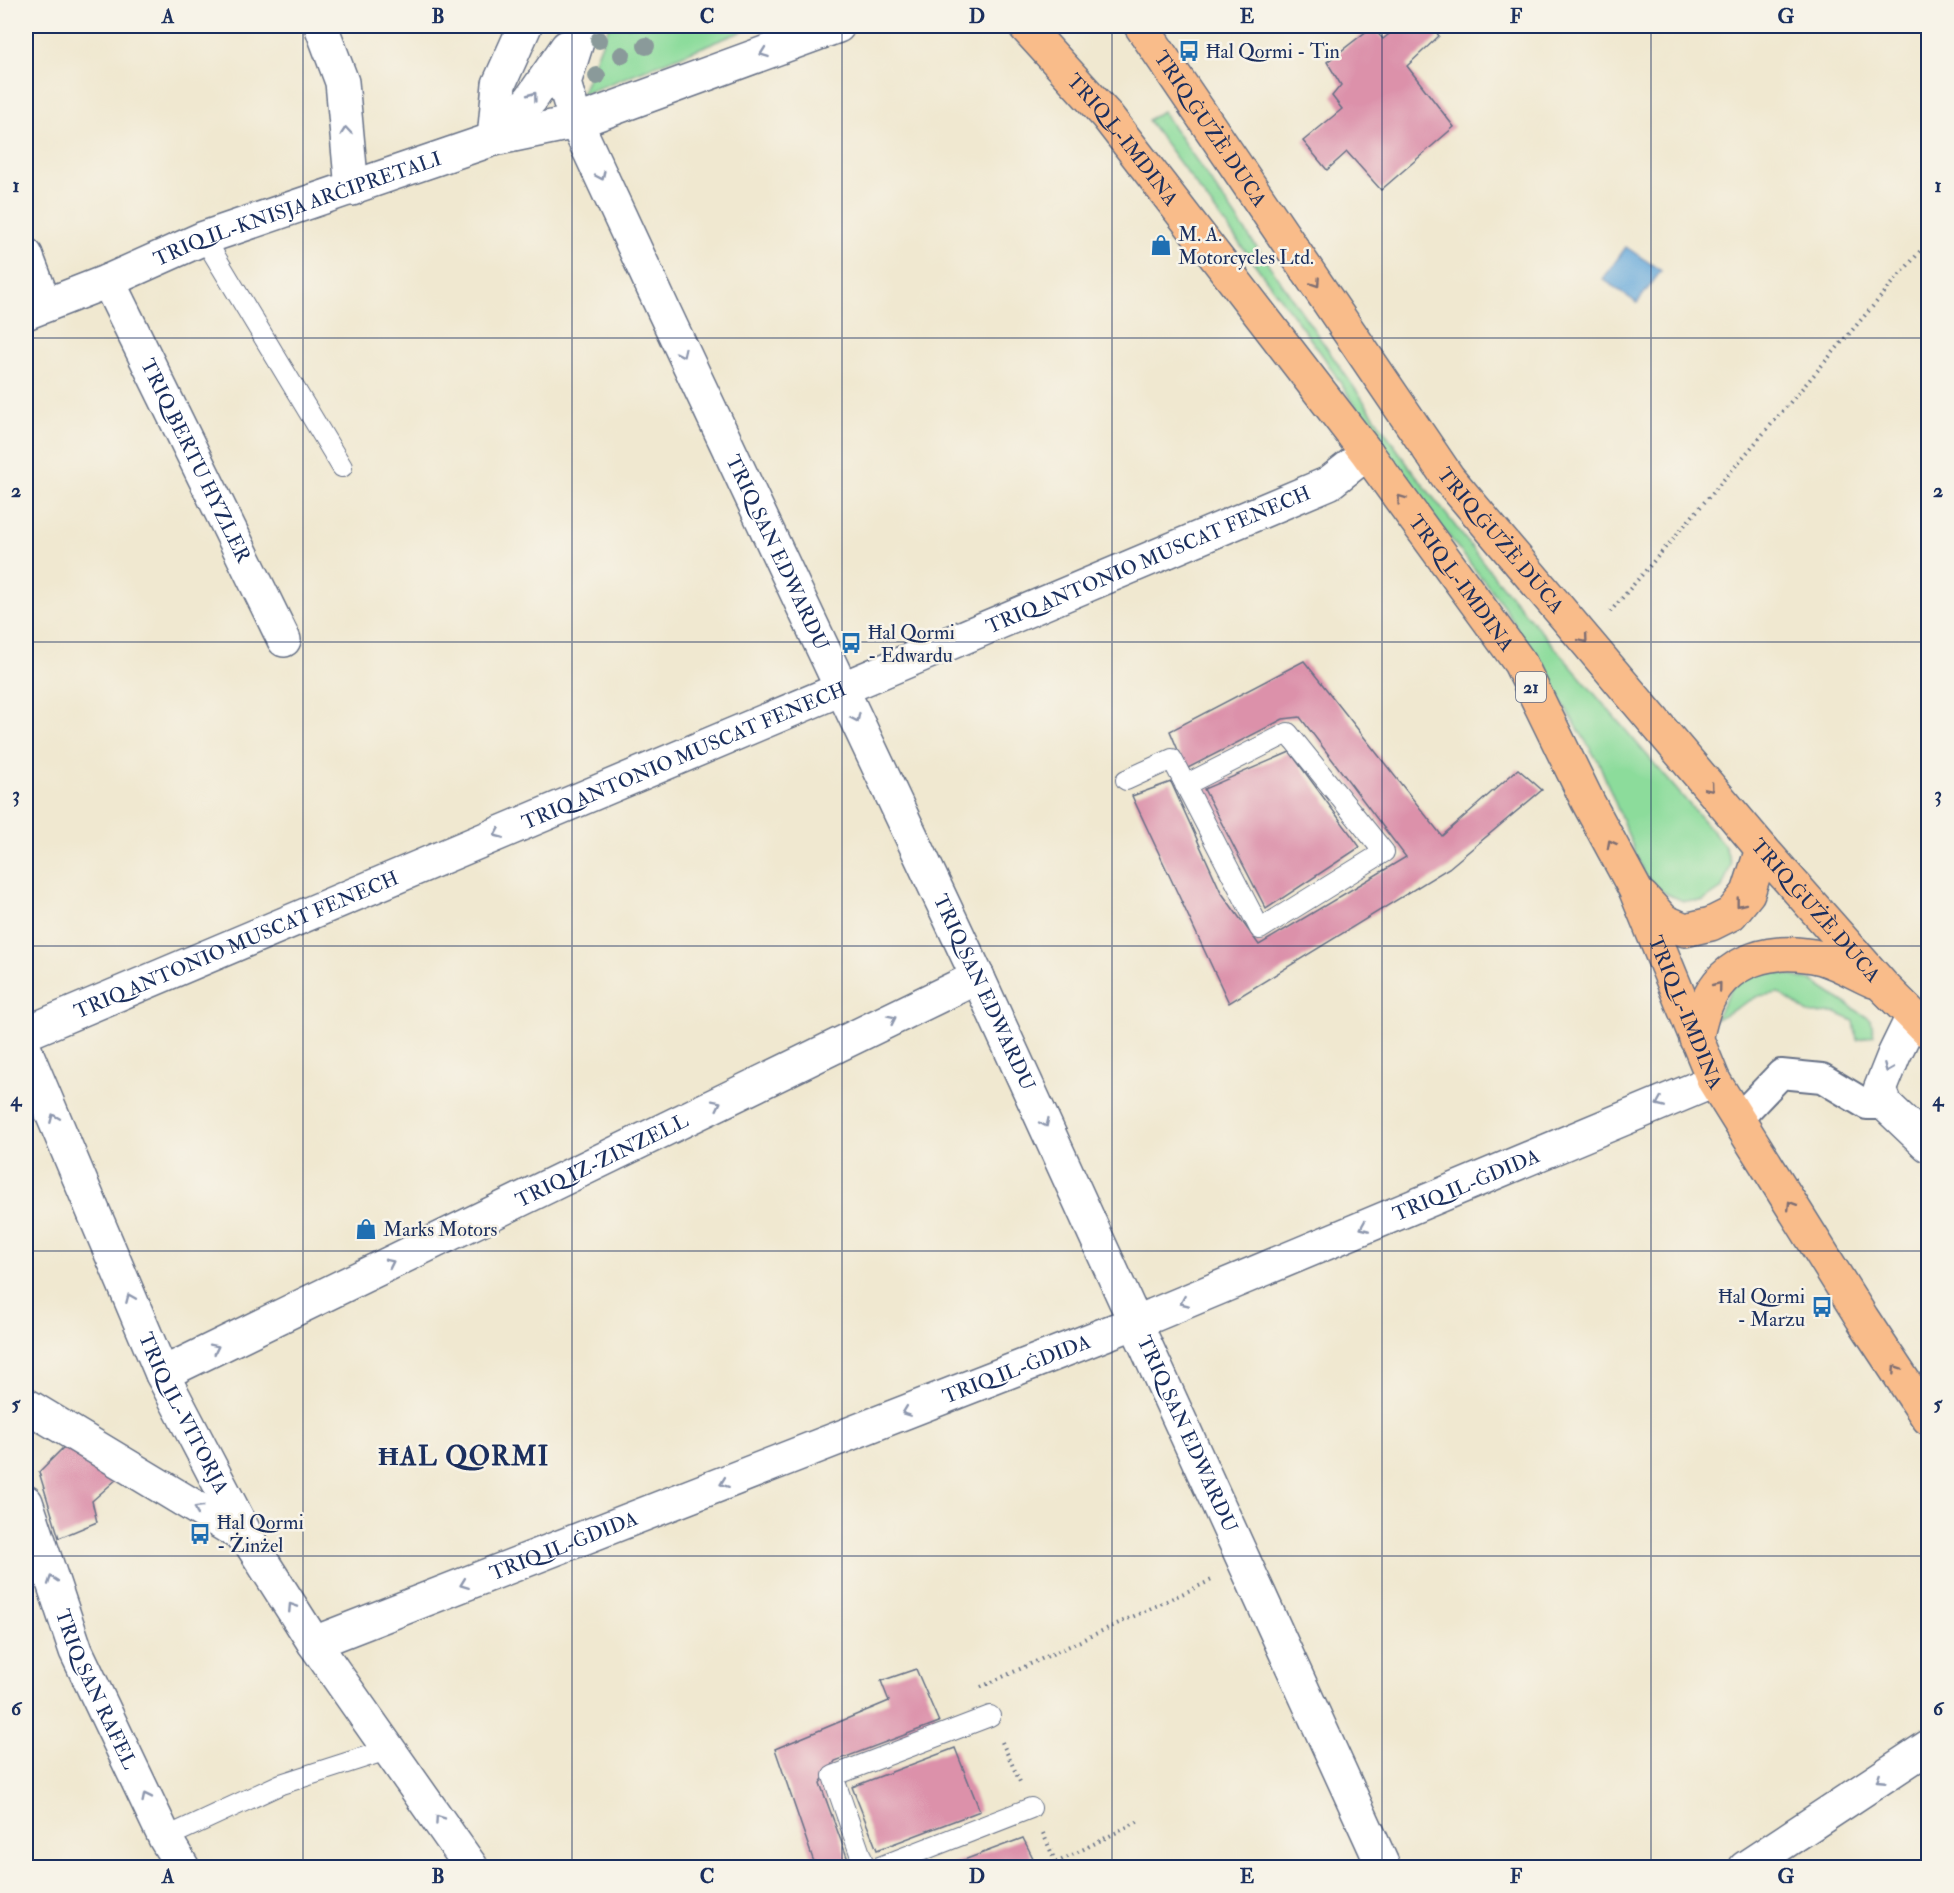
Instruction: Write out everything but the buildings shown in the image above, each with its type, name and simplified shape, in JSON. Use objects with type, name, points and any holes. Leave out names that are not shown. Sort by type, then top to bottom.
[{"type":"highway","name":"TRIQ L-IMDINA","points":[[1025,26],[1107,116],[1367,453],[1520,663],[1588,802],[1635,889],[1714,1081],[1862,1318],[1929,1418]]},
{"type":"highway","name":"TRIQ ĠUŻÈ DUCA","points":[[1141,26],[1449,479],[1762,849],[1882,985],[1921,1024]]},
{"type":"highway","points":[[1635,889],[1664,921],[1685,930],[1711,924],[1731,914],[1748,893],[1762,849]]},
{"type":"highway","points":[[1696,1039],[1705,1007],[1717,985],[1733,970],[1753,958],[1779,953],[1822,958],[1882,985]]},
{"type":"street","points":[[321,26],[342,82],[352,189]]},
{"type":"street","points":[[494,139],[499,84],[525,26]]},
{"type":"street","name":"TRIQ SAN EDWARDU","points":[[494,139],[531,99],[582,26],[564,82],[576,123],[978,977],[1248,1564],[1384,1868]]},
{"type":"street","name":"TRIQ IL-KNISJA ARĊIPRETALI","points":[[35,309],[108,281],[204,238],[494,139],[576,123],[838,26]]},
{"type":"street","points":[[26,255],[35,309]]},
{"type":"street","name":"TRIQ BERTU HYZLER","points":[[108,281],[284,640]]},
{"type":"street","name":"TRIQ ANTONIO MUSCAT FENECH","points":[[26,1033],[1329,483],[1367,453]]},
{"type":"street","name":"TRIQ IZ-ZINZELL","points":[[162,1374],[978,977]]},
{"type":"street","name":"TRIQ ĠUŻÈ DUCA","points":[[1886,1104],[1880,1090],[1894,1055],[1921,1024]]},
{"type":"street","name":"TRIQ IL-VITORJA","points":[[26,1052],[162,1374],[248,1539],[314,1643],[472,1868]]},
{"type":"street","points":[[1738,1119],[1781,1074],[1822,1078],[1867,1106],[1886,1104],[1929,1145]]},
{"type":"street","name":"TRIQ IL-ĠDIDA","points":[[314,1643],[1137,1322],[1714,1081]]},
{"type":"street","points":[[26,1405],[248,1539]]},
{"type":"street","name":"TRIQ SAN RAFEL","points":[[26,1502],[76,1651],[165,1838],[183,1868]]},
{"type":"street","points":[[1745,1868],[1929,1747]]},
{"type":"lane","points":[[204,238],[342,467]]},
{"type":"lane","points":[[1126,780],[1172,759],[1185,785],[1260,929],[1384,852],[1288,733],[1185,785]]},
{"type":"lane","points":[[865,1868],[833,1776],[990,1716]]},
{"type":"lane","points":[[165,1838],[281,1784],[390,1749]]},
{"type":"lane","points":[[877,1868],[1031,1808]]},
{"type":"path","points":[[1586,641],[1929,242]]},
{"type":"path","points":[[1139,1821],[1057,1865],[977,1689],[1248,1564]]},
{"type":"green space","points":[[609,26],[756,26],[581,95]]},
{"type":"green space","points":[[1162,111],[1408,465],[1497,580],[1724,845],[1731,864],[1722,888],[1703,901],[1683,901],[1663,892],[1644,874],[1599,763],[1503,605],[1401,476],[1323,356],[1148,120]]},
{"type":"green space","points":[[1765,969],[1812,981],[1871,1020],[1874,1035],[1857,1040],[1854,1021],[1836,1013],[1810,1014],[1779,993],[1758,996],[1715,1020],[1732,987]]},
{"type":"water","points":[[1626,247],[1661,271],[1637,303],[1603,279]]},
{"type":"place","name":"Ħal Qormi - Tin","points":[[1189,51]]},
{"type":"place","name":"M. A. Motorcycles Ltd.","points":[[1161,245]]},
{"type":"place","name":"Ħal Qormi - Edwardu","points":[[851,643]]},
{"type":"place","name":"Marks Motors","points":[[366,1229]]},
{"type":"place","name":"Ħal Qormi - Marzu","points":[[1822,1307]]},
{"type":"place","name":"Ħal Qormi - Żinżel","points":[[200,1534]]},
{"type":"district","name":"ĦAL QORMI","points":[[464,1457]]}]
